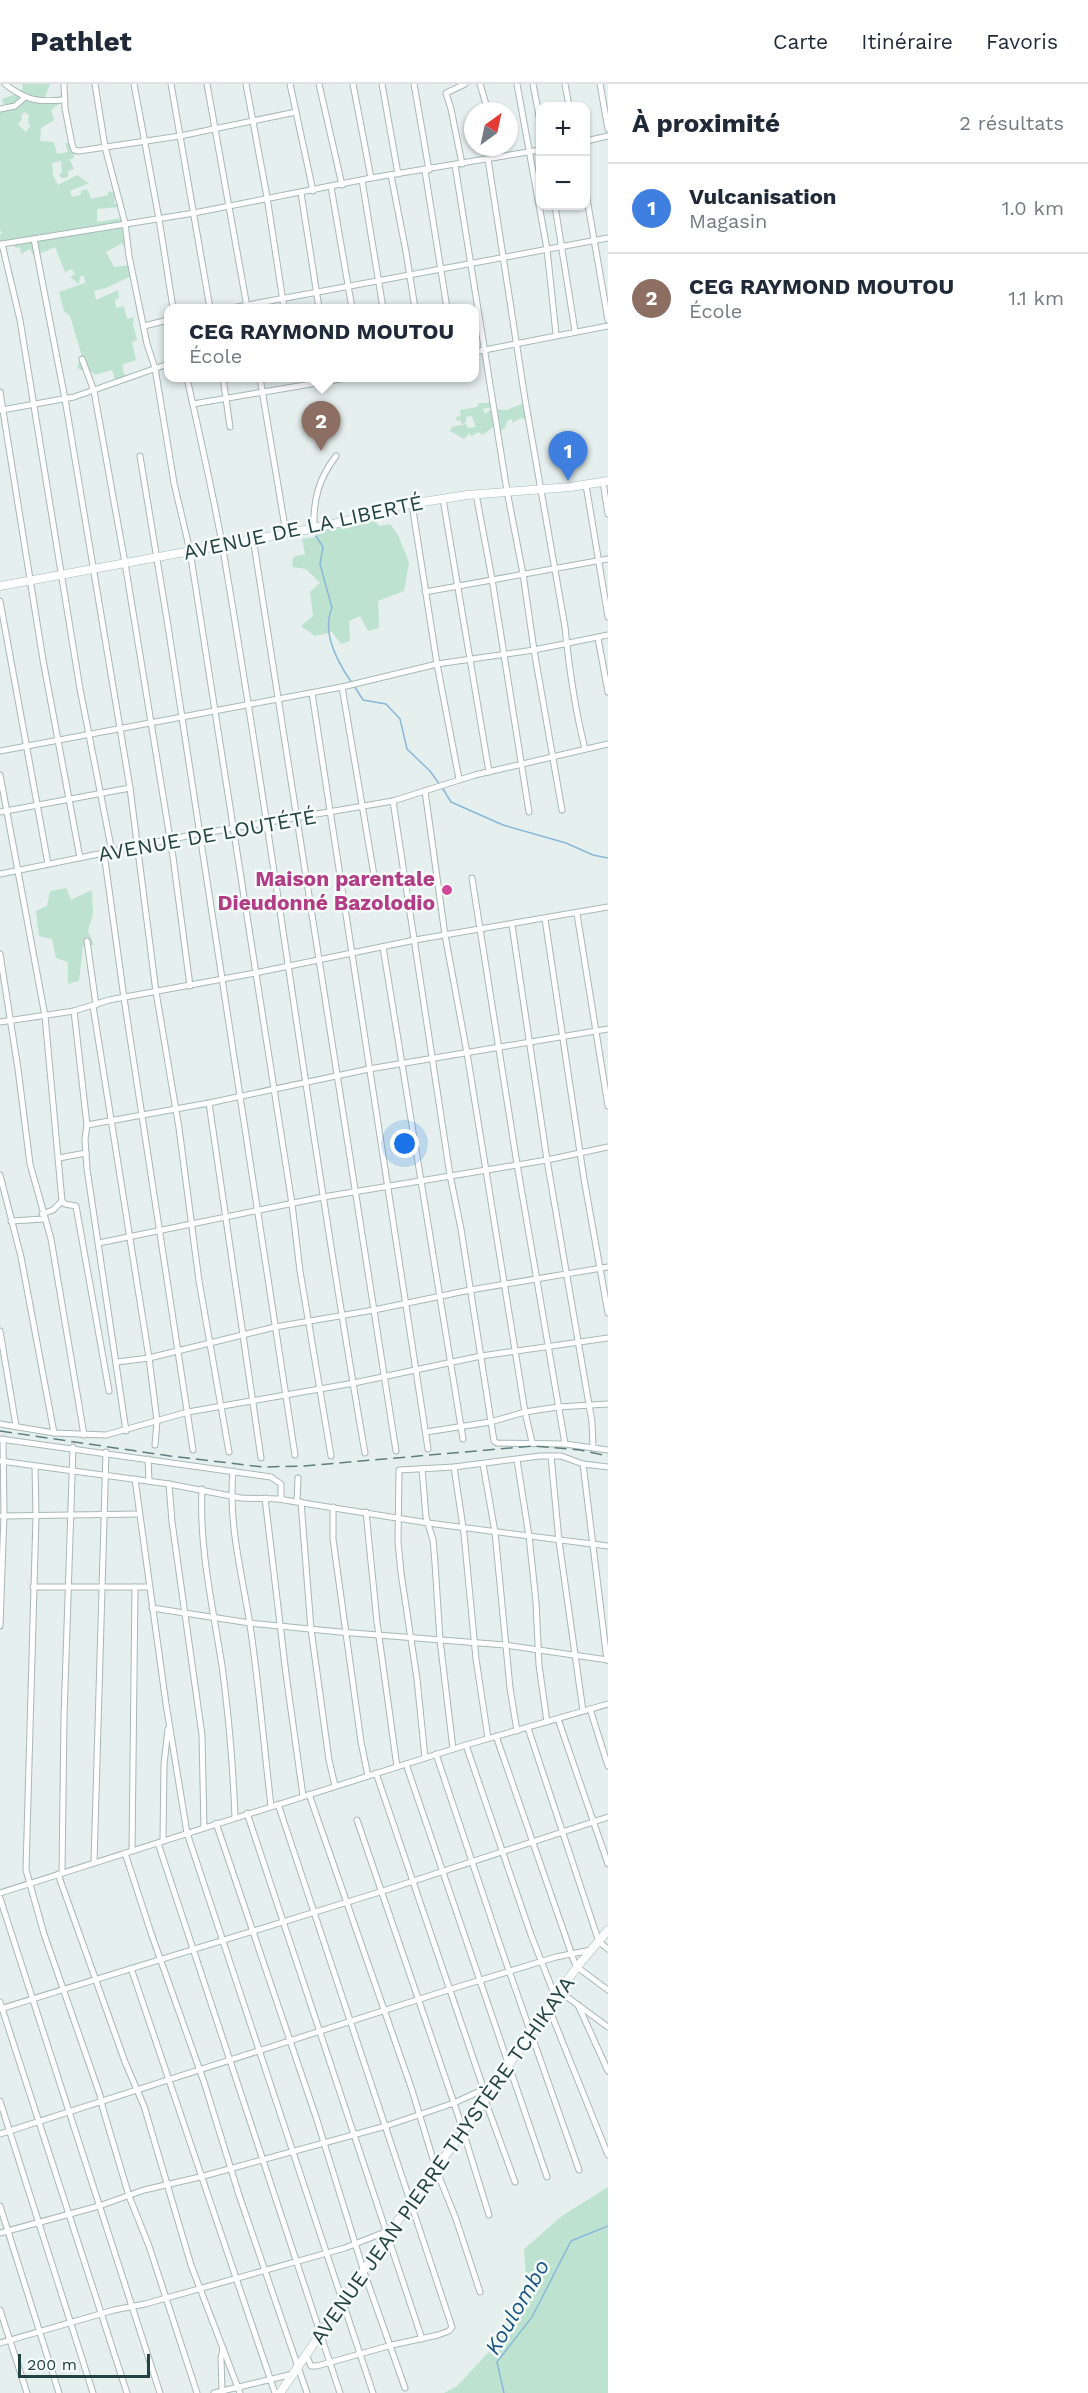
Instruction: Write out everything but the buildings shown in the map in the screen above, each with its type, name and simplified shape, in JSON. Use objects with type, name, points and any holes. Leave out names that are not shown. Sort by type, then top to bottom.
[{"type":"street","points":[[5,84],[24,98],[43,101],[64,100]]},
{"type":"street","points":[[64,84],[64,100],[74,150],[79,151],[180,136],[296,112]]},
{"type":"street","points":[[95,84],[105,147],[125,223],[129,256],[155,368],[174,483],[190,551],[331,1456]]},
{"type":"street","points":[[135,84],[172,304]]},
{"type":"street","points":[[171,84],[209,304]]},
{"type":"street","points":[[207,84],[246,304]]},
{"type":"street","points":[[246,84],[284,304]]},
{"type":"street","points":[[290,84],[313,191]]},
{"type":"street","points":[[319,84],[342,185]]},
{"type":"street","points":[[353,84],[371,178]]},
{"type":"street","points":[[382,84],[398,174]]},
{"type":"street","points":[[414,84],[446,304]]},
{"type":"street","points":[[465,84],[446,93],[452,109],[479,304]]},
{"type":"street","points":[[480,84],[485,102]]},
{"type":"street","points":[[517,84],[547,249],[556,334]]},
{"type":"street","points":[[533,84],[536,102]]},
{"type":"street","points":[[565,84],[568,102]]},
{"type":"street","points":[[600,84],[608,129]]},
{"type":"street","points":[[0,109],[15,106],[24,98]]},
{"type":"street","points":[[590,140],[608,136]]},
{"type":"street","points":[[111,852],[20,320],[1,245],[228,207],[267,197],[313,191],[371,178],[536,150]]},
{"type":"street","points":[[488,159],[540,489],[566,627],[566,645],[585,749]]},
{"type":"street","points":[[391,175],[414,304]]},
{"type":"street","points":[[362,180],[382,304]]},
{"type":"street","points":[[332,187],[351,304]]},
{"type":"street","points":[[301,193],[318,304]]},
{"type":"street","points":[[556,210],[575,331]]},
{"type":"street","points":[[588,210],[608,320]]},
{"type":"street","points":[[260,304],[608,238]]},
{"type":"street","points":[[34,239],[65,399],[130,788],[156,992],[210,1344],[229,1452]]},
{"type":"street","points":[[479,306],[507,491],[524,574],[534,650],[562,810]]},
{"type":"street","points":[[144,326],[164,321]]},
{"type":"street","points":[[479,351],[556,334],[608,326]]},
{"type":"street","points":[[82,359],[94,391],[125,563],[170,840],[190,986]]},
{"type":"street","points":[[2,410],[65,399],[94,391],[164,365]]},
{"type":"street","points":[[188,382],[222,544],[365,1453]]},
{"type":"street","points":[[224,382],[230,427]]},
{"type":"street","points":[[261,382],[286,533]]},
{"type":"street","points":[[193,404],[314,382]]},
{"type":"street","points":[[0,392],[57,740],[80,858]]},
{"type":"street","points":[[140,456],[223,979],[295,1455]]},
{"type":"street","points":[[314,528],[314,505],[318,488],[326,470],[336,456]]},
{"type":"street","points":[[605,481],[608,514]]},
{"type":"street","name":"AVENUE DE LA LIBERTÉ","points":[[0,586],[314,528],[356,519],[386,508],[476,494],[586,485],[605,481]]},
{"type":"street","points":[[586,485],[608,617]]},
{"type":"street","points":[[476,494],[492,579],[529,812]]},
{"type":"street","points":[[443,499],[489,772]]},
{"type":"street","points":[[412,504],[437,664],[459,779]]},
{"type":"street","points":[[253,538],[396,1451]]},
{"type":"street","points":[[425,592],[608,559]]},
{"type":"street","points":[[0,602],[48,864]]},
{"type":"street","points":[[0,751],[312,693],[437,664],[566,645],[608,635]]},
{"type":"street","points":[[598,638],[608,692]]},
{"type":"street","points":[[342,687],[375,881]]},
{"type":"street","points":[[312,693],[414,1370],[428,1449]]},
{"type":"street","name":"AVENUE DE LOUTÉTÉ","points":[[0,874],[200,834],[393,801],[459,779],[608,744]]},
{"type":"street","points":[[0,775],[3,811],[17,870],[45,1016],[62,1201],[43,1216],[11,1221]]},
{"type":"street","points":[[3,811],[130,788]]},
{"type":"street","points":[[425,791],[445,935],[467,1053],[484,1170],[525,1412],[532,1442]]},
{"type":"street","points":[[393,801],[450,1175],[495,1442],[565,1444],[608,1450]]},
{"type":"street","points":[[104,853],[193,1450]]},
{"type":"street","points":[[472,878],[517,1164],[565,1444]]},
{"type":"street","points":[[0,1022],[74,1011],[124,998],[255,974],[383,946],[608,907]]},
{"type":"street","points":[[577,914],[608,1106]]},
{"type":"street","points":[[545,919],[580,1152],[608,1313]]},
{"type":"street","points":[[512,925],[547,1160],[592,1422],[593,1447]]},
{"type":"street","points":[[87,941],[94,1005],[128,1237],[149,1358],[157,1421],[155,1445]]},
{"type":"street","points":[[383,946],[438,1297],[463,1439]]},
{"type":"street","points":[[0,954],[11,1020],[26,1143],[43,1216],[51,1239],[84,1435]]},
{"type":"street","points":[[74,1011],[87,1125],[86,1153],[126,1431]]},
{"type":"street","points":[[87,1125],[209,1103],[369,1069],[608,1029]]},
{"type":"street","points":[[209,1103],[261,1458]]},
{"type":"street","points":[[99,1243],[323,1197],[547,1160],[608,1147]]},
{"type":"street","points":[[59,1158],[86,1153]]},
{"type":"street","points":[[0,1175],[21,1257],[54,1433]]},
{"type":"street","points":[[62,1201],[65,1204],[76,1206],[109,1391]]},
{"type":"street","points":[[117,1362],[149,1358],[276,1327],[470,1290],[608,1267]]},
{"type":"street","points":[[0,1331],[16,1426]]},
{"type":"street","points":[[0,1424],[54,1433],[106,1435],[188,1412],[354,1383],[384,1375],[515,1350],[608,1338]]},
{"type":"street","points":[[426,1432],[490,1422],[525,1412],[558,1407],[608,1404]]},
{"type":"street","points":[[0,1626],[2,1439],[276,1478],[281,1484],[282,1499]]},
{"type":"street","points":[[73,1448],[69,1516],[60,1874],[94,1980],[125,2062],[138,2089],[191,2265],[239,2390]]},
{"type":"street","points":[[94,1863],[106,1452]]},
{"type":"street","points":[[551,1456],[575,1655],[586,1710],[608,1766]]},
{"type":"street","points":[[425,1758],[398,1542],[398,1472],[402,1469],[454,1467],[551,1456],[561,1456],[582,1464],[608,1467]]},
{"type":"street","points":[[148,1459],[149,1481]]},
{"type":"street","points":[[517,1460],[529,1536],[538,1649],[547,1722]]},
{"type":"street","points":[[1,1461],[149,1481],[231,1495],[282,1499],[463,1528],[608,1546]]},
{"type":"street","points":[[483,1464],[495,1532],[505,1645],[517,1731]]},
{"type":"street","points":[[152,1608],[249,1623],[505,1645],[608,1660],[582,1464]]},
{"type":"street","points":[[35,1466],[36,1516],[27,1789],[26,1870],[28,1884],[101,2100],[129,2196],[166,2297],[197,2393]]},
{"type":"street","points":[[454,1467],[488,1738]]},
{"type":"street","points":[[422,1469],[428,1523],[433,1540],[440,1640],[453,1749]]},
{"type":"street","points":[[233,1472],[232,1525],[249,1623],[271,1806]]},
{"type":"street","points":[[298,1478],[311,1629],[329,1760],[335,1786]]},
{"type":"street","points":[[135,1479],[168,1721],[187,1833],[374,2393]]},
{"type":"street","points":[[169,1484],[172,1522],[202,1735],[204,1828]]},
{"type":"street","points":[[202,1489],[201,1510],[233,1762],[235,1817]]},
{"type":"street","points":[[265,1498],[306,1795],[346,1901],[480,2292]]},
{"type":"street","points":[[333,1507],[333,1539],[361,1742],[368,1776]]},
{"type":"street","points":[[366,1512],[378,1635],[397,1767]]},
{"type":"street","points":[[2,1516],[139,1514]]},
{"type":"street","points":[[33,1587],[149,1587]]},
{"type":"street","points":[[132,1851],[135,1587]]},
{"type":"street","points":[[0,1893],[436,1754],[608,1704]]},
{"type":"street","points":[[558,1719],[608,1864]]},
{"type":"street","points":[[168,1721],[160,1842],[229,2060],[340,2393]]},
{"type":"street","points":[[528,1728],[563,1831],[596,1946]]},
{"type":"street","points":[[496,1736],[571,1954],[577,1967],[608,1990]]},
{"type":"street","points":[[466,1745],[542,1962],[557,1993],[608,2027]]},
{"type":"street","points":[[436,1754],[579,2170]]},
{"type":"street","points":[[406,1764],[547,2177]]},
{"type":"street","points":[[376,1773],[448,1990],[484,2090]]},
{"type":"street","points":[[278,1804],[452,2327],[446,2332],[422,2339],[360,2353],[314,2367],[308,2363],[306,2355]]},
{"type":"street","points":[[247,1813],[422,2339]]},
{"type":"street","points":[[127,2393],[1,2007],[380,1892],[608,1817]]},
{"type":"street","points":[[357,1820],[454,2103],[489,2215]]},
{"type":"street","points":[[216,1823],[324,2143],[364,2272],[392,2345],[405,2388]]},
{"type":"street","points":[[125,1853],[200,2069],[295,2370],[307,2393]]},
{"type":"street","points":[[0,1898],[160,2393]]},
{"type":"street","name":"AVENUE JEAN PIERRE THYSTÈRE TCHIKAYA","points":[[280,2393],[364,2272],[386,2234],[463,2131],[557,1993],[608,1930]]},
{"type":"street","points":[[0,2134],[448,1990],[596,1946],[608,1949]]},
{"type":"street","points":[[131,1968],[274,2393]]},
{"type":"street","points":[[578,2005],[608,2070]]},
{"type":"street","points":[[548,2006],[608,2155]]},
{"type":"street","points":[[0,2233],[99,2206],[144,2190],[386,2126],[454,2103],[493,2085]]},
{"type":"street","points":[[484,2099],[515,2182]]},
{"type":"street","points":[[0,2101],[93,2393]]},
{"type":"street","points":[[0,2206],[59,2393]]},
{"type":"street","points":[[0,2343],[327,2253],[386,2234]]},
{"type":"street","points":[[0,2310],[27,2393]]},
{"type":"street","points":[[222,2391],[223,2348]]},
{"type":"street","points":[[214,2393],[239,2390],[295,2370]]},
{"type":"green space","points":[[22,84],[50,84],[44,99],[61,96],[63,101],[51,110],[54,120],[41,128],[40,141],[54,142],[57,154],[68,152],[65,143],[72,143],[75,153],[73,158],[65,161],[70,160],[74,169],[68,171],[68,177],[61,178],[59,174],[62,173],[61,161],[52,163],[53,175],[58,185],[77,175],[89,183],[70,191],[72,197],[80,195],[82,190],[88,190],[91,199],[108,195],[108,191],[115,193],[114,203],[119,207],[97,209],[97,222],[123,218],[126,233],[122,234],[123,237],[126,235],[127,245],[123,246],[122,243],[106,252],[114,267],[131,265],[133,275],[94,291],[96,300],[118,290],[119,298],[115,300],[116,308],[124,306],[127,319],[134,317],[133,324],[137,340],[132,342],[136,360],[123,364],[123,371],[127,379],[116,382],[112,370],[94,375],[92,372],[84,374],[84,370],[80,370],[77,366],[82,357],[70,316],[64,311],[59,292],[85,283],[84,276],[80,276],[79,284],[70,277],[75,274],[72,269],[65,272],[55,247],[37,255],[39,265],[30,249],[21,254],[20,247],[16,248],[13,244],[0,244],[2,233],[0,230],[0,109],[5,107],[2,99],[19,93],[23,88]],"holes":[[[24,112],[30,116],[28,118],[31,125],[26,132],[18,125]]]},
{"type":"green space","points":[[479,403],[491,403],[492,407],[483,409],[485,414],[492,409],[507,410],[524,403],[526,420],[521,418],[512,423],[512,419],[508,420],[505,428],[501,430],[501,435],[495,437],[494,426],[483,435],[478,432],[472,436],[469,434],[464,439],[450,431],[452,427],[466,424],[468,428],[476,427],[472,416],[466,417],[466,423],[461,424],[461,420],[457,421],[456,417],[461,416],[460,410],[477,407]]},
{"type":"green space","points":[[375,520],[379,526],[390,524],[398,535],[409,563],[404,591],[378,601],[379,628],[368,631],[360,616],[349,621],[350,641],[341,644],[332,632],[315,636],[301,626],[313,616],[310,592],[320,583],[306,569],[292,567],[293,557],[305,554],[302,539],[315,537],[318,531]]},
{"type":"green space","points":[[66,888],[71,900],[92,890],[93,914],[88,931],[94,945],[83,946],[79,981],[68,984],[68,962],[56,958],[52,939],[39,936],[36,911],[47,906],[50,891]]},
{"type":"green space","points":[[608,2187],[608,2393],[444,2393],[457,2386],[489,2352],[507,2318],[528,2304],[524,2249],[562,2216]]},
{"type":"waterway","points":[[316,536],[323,547],[320,564],[332,608],[329,617],[330,637],[341,666],[352,683]]},
{"type":"waterway","points":[[355,687],[363,700],[386,704],[400,719],[407,749],[430,771],[440,785]]},
{"type":"waterway","points":[[443,789],[451,802],[503,825],[608,858]]},
{"type":"waterway","name":"Koulombo","points":[[504,2393],[497,2362],[532,2317],[571,2241],[608,2226]]},
{"type":"railway","points":[[0,1431],[263,1467],[304,1466],[533,1446],[580,1450],[608,1456]]},
{"type":"place","name":"CEG RAYMOND MOUTOU","points":[[321,451]]},
{"type":"place","name":"Vulcanisation","points":[[568,481]]},
{"type":"place","name":"Maison parentale Dieudonné Bazolodio","points":[[447,890]]}]
